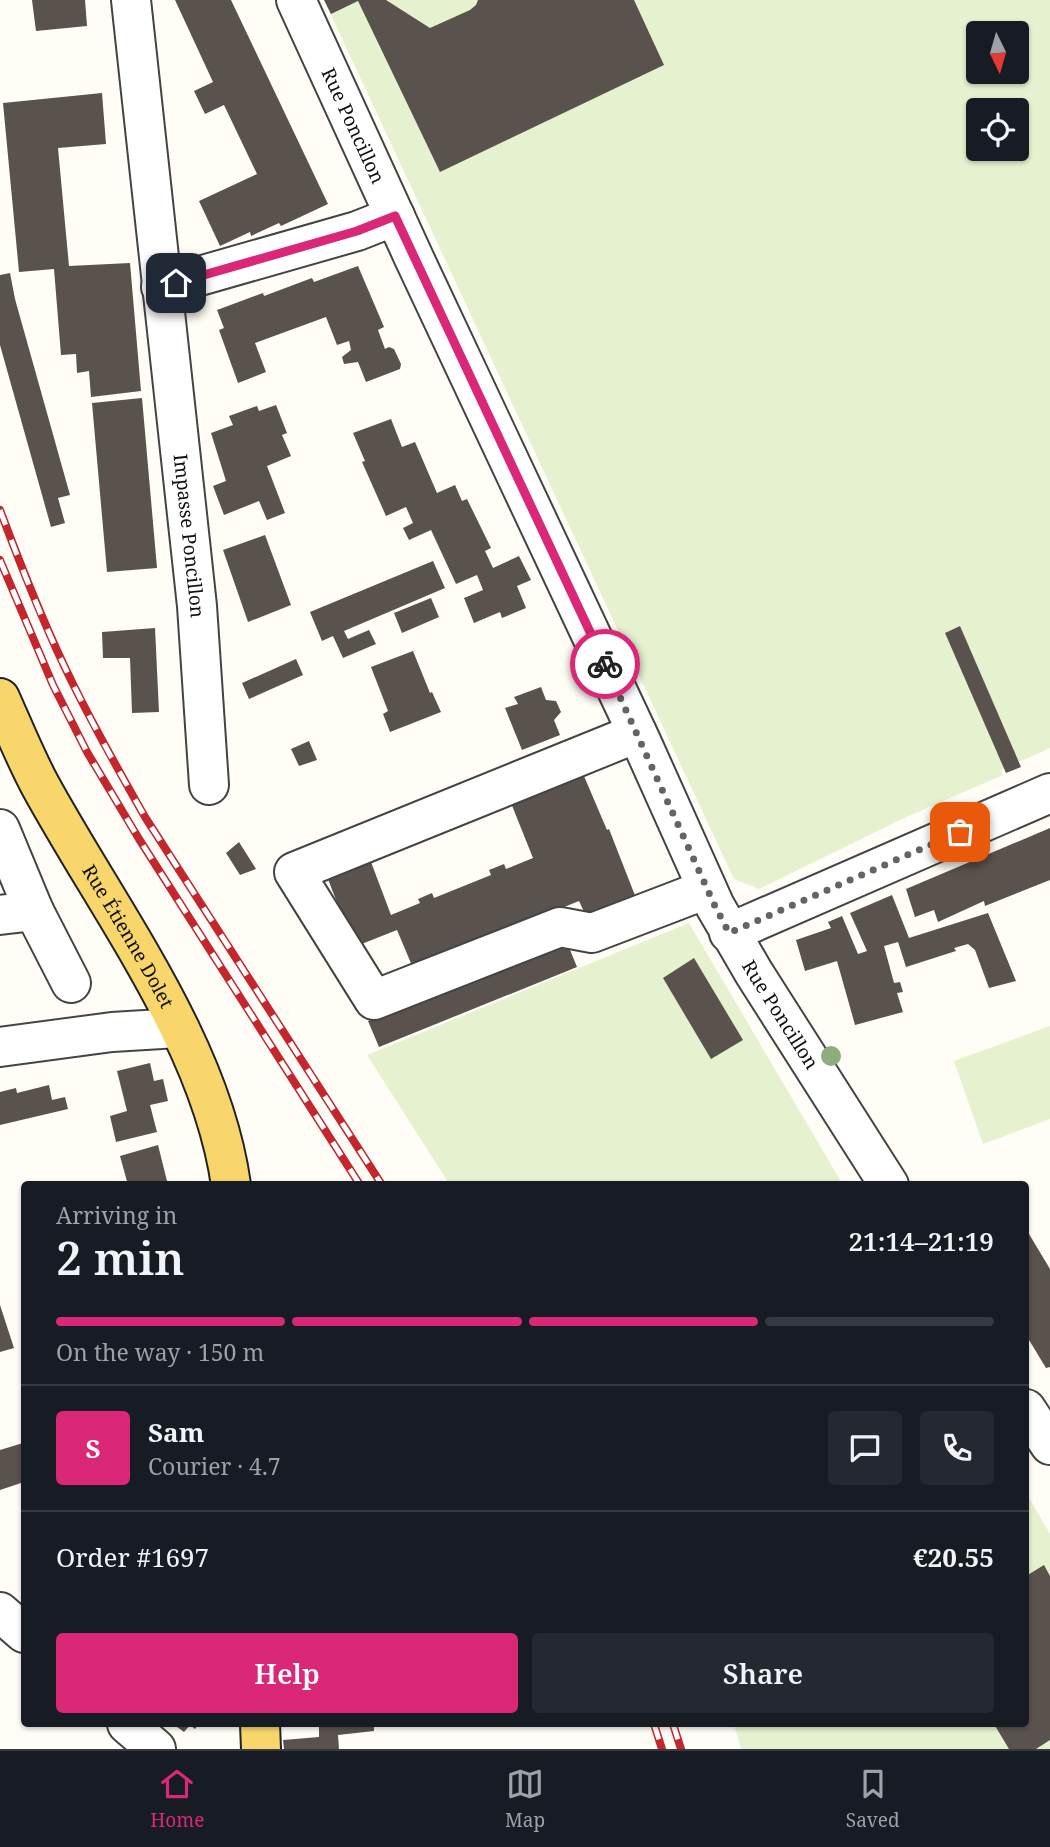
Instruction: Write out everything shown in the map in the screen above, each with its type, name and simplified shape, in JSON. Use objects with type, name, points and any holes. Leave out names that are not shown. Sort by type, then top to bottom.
[{"type":"main road","name":"Rue Étienne Dolet","points":[[0,698],[39,783],[147,968],[178,1028],[212,1101],[230,1181]]},
{"type":"main road","points":[[261,1727],[261,1749]]},
{"type":"street","name":"Impasse Poncillon","points":[[131,0],[197,606],[209,785]]},
{"type":"street","name":"Rue Poncillon","points":[[296,0],[638,733],[707,889],[729,933],[886,1181]]},
{"type":"street","points":[[161,287],[357,231],[395,216]]},
{"type":"street","points":[[638,733],[294,872],[374,1000],[560,926],[592,933],[707,889]]},
{"type":"street","points":[[729,933],[1050,793]]},
{"type":"street","points":[[0,829],[17,913],[71,983]]},
{"type":"street","points":[[0,1046],[112,1032],[178,1028]]},
{"type":"street","points":[[1029,1414],[1050,1445]]},
{"type":"street","points":[[0,1612],[21,1630]]},
{"type":"street","points":[[130,1727],[156,1749]]},
{"type":"green space","points":[[324,0],[1050,0],[1050,748],[1001,770],[1003,775],[904,818],[759,889],[734,879]]},
{"type":"green space","points":[[689,923],[841,1181],[447,1181],[367,1055]]},
{"type":"green space","points":[[1050,1026],[1050,1119],[983,1144],[954,1061]]},
{"type":"green space","points":[[1029,1498],[1050,1534],[1050,1749],[741,1749],[735,1727],[1029,1727]]},
{"type":"building","points":[[32,0],[85,0],[87,26],[36,31]]},
{"type":"building","points":[[175,0],[231,0],[328,204],[281,226],[279,223],[251,236],[250,232],[220,246],[199,201],[257,174],[224,105],[205,114],[194,91],[213,82]]},
{"type":"building","points":[[324,0],[386,0],[430,28],[470,10],[478,0],[634,0],[664,65],[440,172],[358,1],[331,14]]},
{"type":"building","points":[[102,93],[106,144],[58,148],[69,266],[130,263],[141,391],[91,397],[89,371],[77,373],[76,354],[61,355],[54,269],[19,272],[3,103]]},
{"type":"building","points":[[358,266],[384,327],[378,330],[385,349],[394,349],[401,364],[400,369],[366,382],[358,362],[344,364],[342,357],[351,350],[349,341],[337,345],[326,317],[255,343],[266,372],[238,383],[219,330],[224,328],[217,310],[263,293],[264,296],[312,278],[314,282]]},
{"type":"building","points":[[10,273],[70,495],[58,498],[65,523],[51,527],[0,345],[0,275]]},
{"type":"building","points":[[142,398],[157,568],[107,572],[92,403]]},
{"type":"building","points":[[276,405],[287,433],[282,435],[291,456],[267,466],[285,513],[267,520],[259,501],[224,515],[213,486],[226,481],[211,433],[233,425],[229,416],[257,406],[259,411]]},
{"type":"building","points":[[391,419],[402,447],[415,442],[437,493],[455,485],[462,501],[467,499],[491,548],[485,551],[493,568],[519,556],[531,580],[517,586],[526,608],[502,618],[500,612],[474,623],[464,598],[483,590],[477,575],[456,584],[431,530],[409,540],[403,528],[413,523],[406,507],[386,516],[362,462],[365,461],[353,433]]},
{"type":"building","points":[[265,535],[291,605],[248,622],[223,550]]},
{"type":"building","points":[[433,561],[445,588],[344,631],[348,639],[369,630],[376,644],[343,658],[333,636],[322,641],[310,612]]},
{"type":"building","points":[[431,598],[439,617],[402,633],[394,613]]},
{"type":"building","points":[[960,626],[1021,767],[1006,773],[945,633]]},
{"type":"building","points":[[155,628],[159,712],[132,713],[130,658],[103,658],[102,632]]},
{"type":"building","points":[[413,651],[441,712],[390,732],[383,714],[388,711],[371,667]]},
{"type":"building","points":[[296,659],[303,675],[249,699],[242,683]]},
{"type":"building","points":[[541,687],[546,700],[556,701],[561,712],[554,720],[560,735],[522,750],[505,708],[518,704],[514,697]]},
{"type":"building","points":[[309,741],[317,760],[299,766],[291,749]]},
{"type":"building","points":[[581,769],[607,830],[609,829],[636,898],[587,918],[579,901],[413,968],[397,930],[354,947],[328,879],[371,862],[391,915],[420,903],[418,899],[432,893],[434,898],[491,875],[489,870],[504,864],[506,869],[533,858],[509,798]]},
{"type":"building","points":[[1050,828],[1050,880],[985,906],[984,901],[938,922],[934,910],[915,917],[906,889]]},
{"type":"building","points":[[239,842],[256,869],[240,875],[226,853]]},
{"type":"building","points":[[892,895],[909,938],[988,913],[1016,981],[989,988],[975,950],[968,944],[954,948],[956,951],[906,967],[898,942],[884,946],[894,983],[900,982],[903,992],[897,993],[903,1012],[855,1025],[837,961],[805,971],[796,940],[831,928],[828,922],[842,916],[858,954],[867,951],[850,913]]},
{"type":"building","points":[[566,940],[577,967],[379,1047],[368,1021]]},
{"type":"building","points":[[694,958],[743,1040],[711,1059],[663,978]]},
{"type":"building","points":[[150,1063],[154,1081],[163,1079],[168,1101],[150,1105],[157,1132],[116,1142],[110,1116],[127,1111],[117,1071]]},
{"type":"building","points":[[49,1085],[52,1100],[65,1097],[68,1109],[0,1125],[0,1092],[16,1088],[17,1093]]},
{"type":"building","points":[[158,1145],[167,1181],[127,1181],[120,1156]]},
{"type":"building","points":[[1029,1234],[1050,1269],[1050,1367],[1046,1368],[1029,1340]]},
{"type":"building","points":[[0,1305],[14,1348],[0,1352]]},
{"type":"building","points":[[21,1444],[21,1483],[0,1490],[0,1450]]},
{"type":"building","points":[[1044,1565],[1050,1576],[1050,1740],[1036,1749],[1009,1749],[996,1727],[1029,1727],[1029,1574]]},
{"type":"building","points":[[319,1727],[374,1727],[374,1731],[338,1735],[339,1749],[284,1749],[283,1740],[319,1737]]},
{"type":"railway","points":[[0,510],[63,663],[145,817],[379,1181]]},
{"type":"railway","points":[[0,560],[53,685],[87,752],[139,839],[357,1181]]},
{"type":"railway","points":[[655,1727],[662,1749]]},
{"type":"railway","points":[[674,1727],[681,1749]]},
{"type":"way so far","points":[[605,664],[729,933],[960,832]]},
{"type":"route","points":[[176,283],[357,231],[395,216],[605,664]]}]
